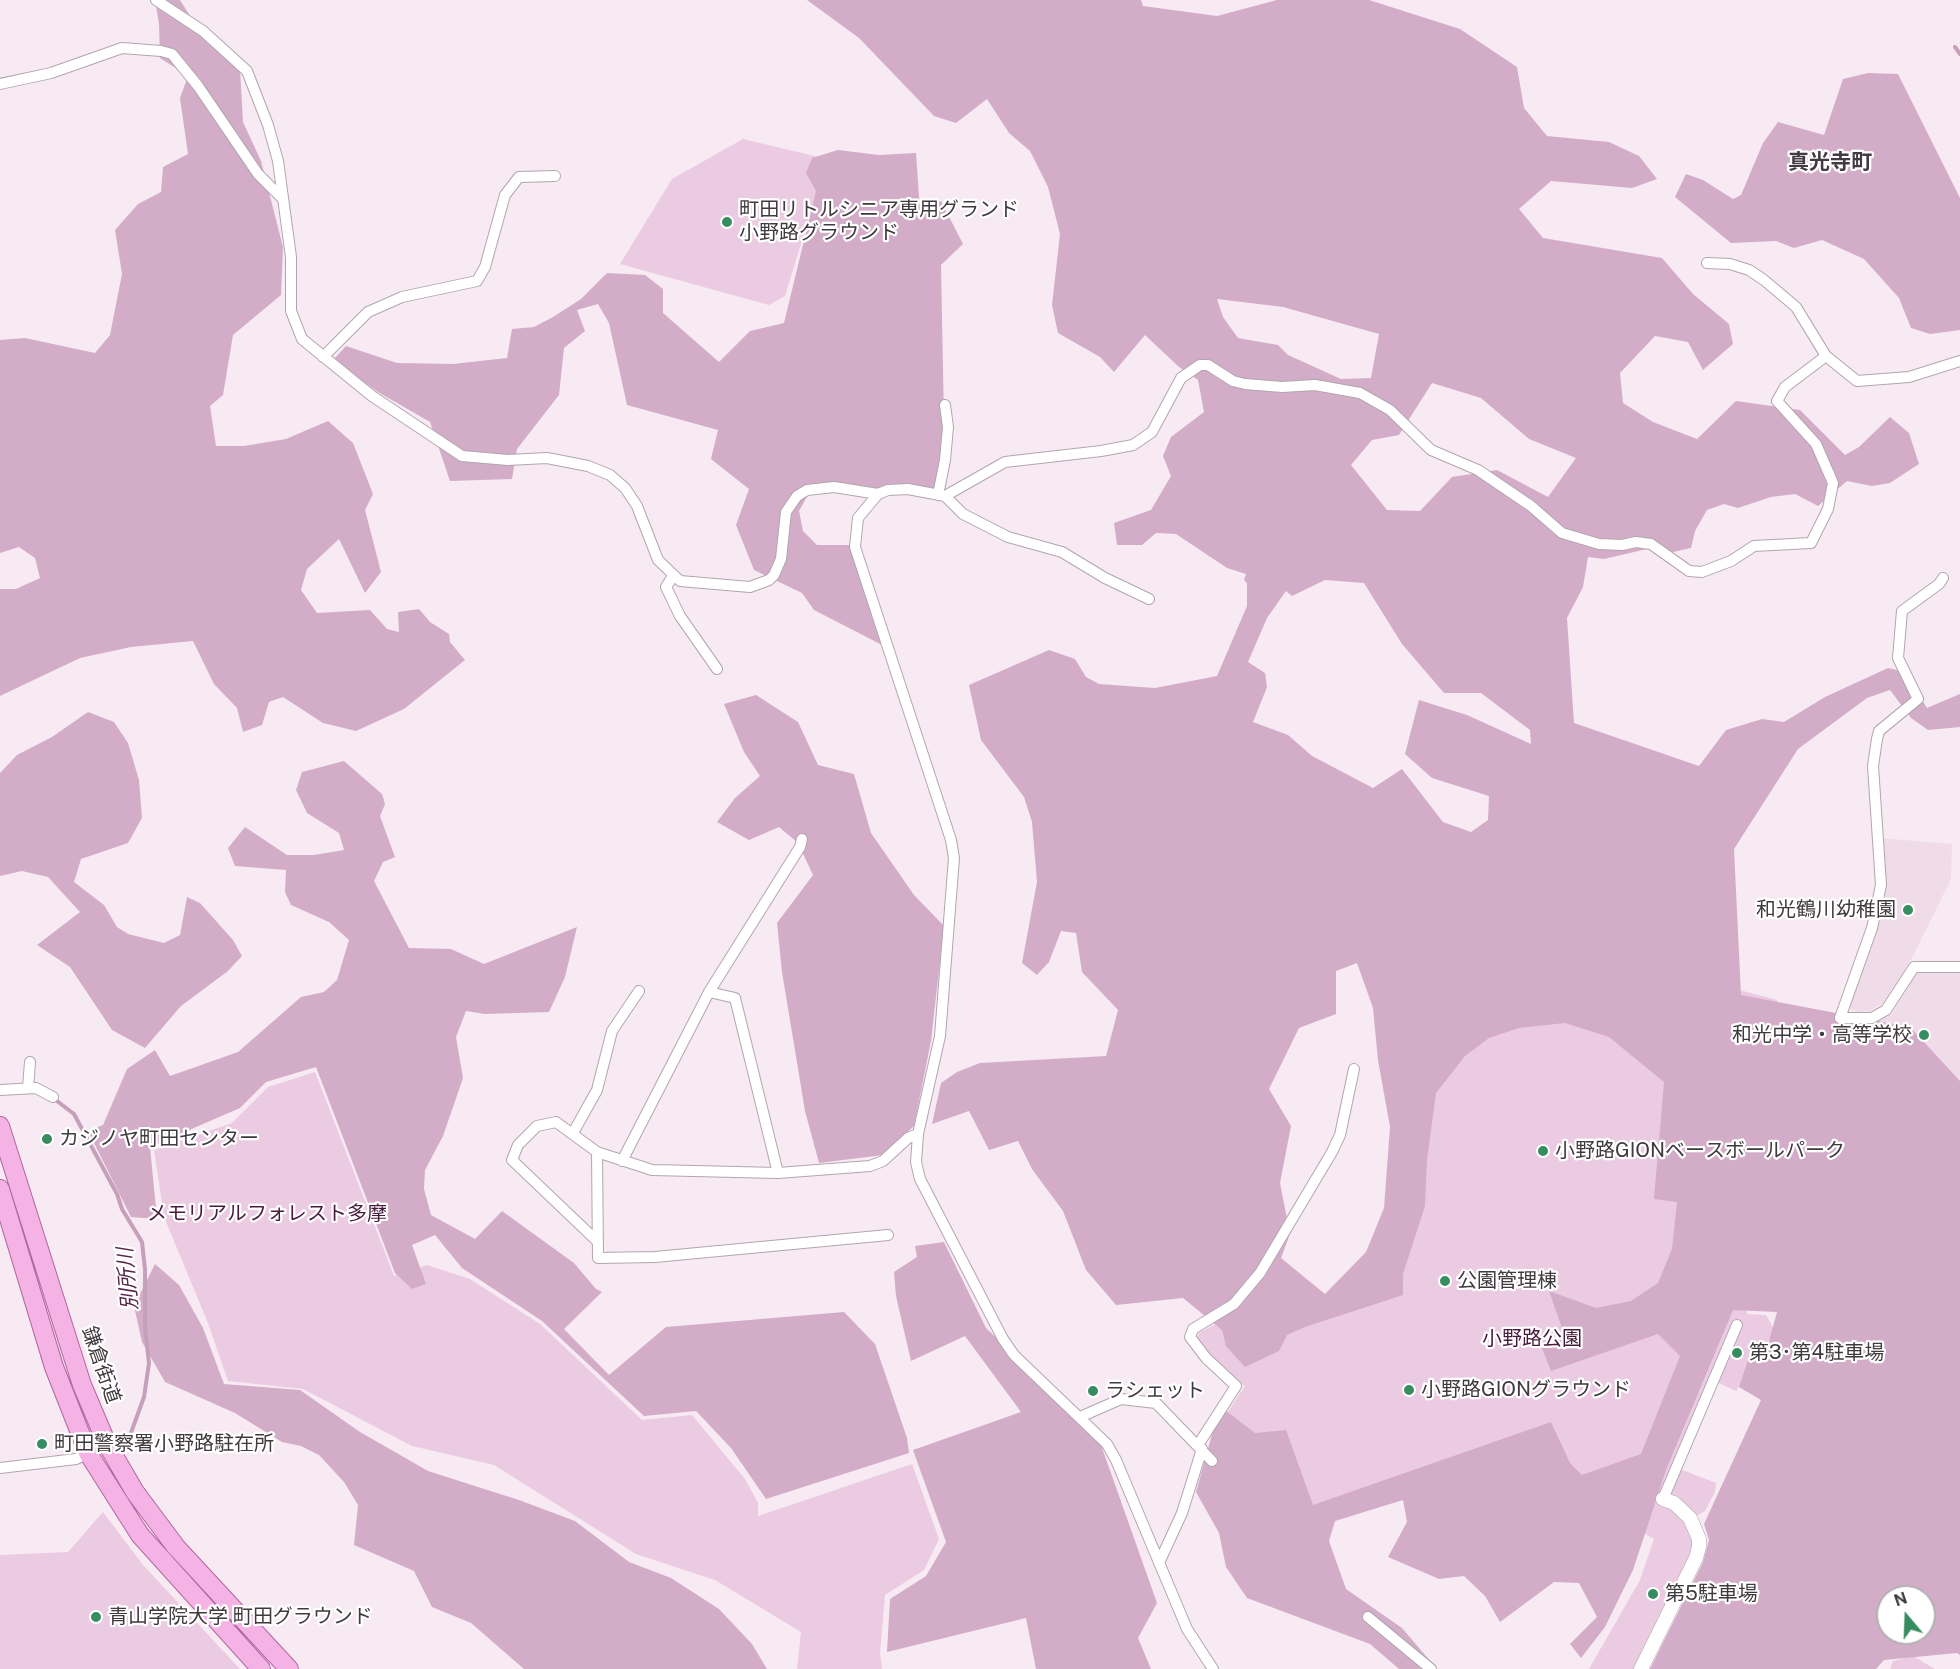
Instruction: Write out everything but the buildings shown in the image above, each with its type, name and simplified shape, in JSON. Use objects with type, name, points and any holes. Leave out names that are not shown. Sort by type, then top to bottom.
[{"type":"main road","name":"鎌倉街道","points":[[0,1126],[82,1385],[107,1444],[135,1492],[169,1539],[289,1669]]},
{"type":"main road","points":[[0,1189],[60,1384],[88,1453],[140,1535],[261,1669]]},
{"type":"street","points":[[156,0],[203,31],[248,71],[268,125],[278,161],[283,199],[287,211],[291,257],[291,304],[295,324],[302,339],[372,396],[462,456],[508,460],[547,458],[588,466],[610,475],[631,495],[655,555],[673,576],[689,582],[750,587],[761,584],[777,570],[783,523],[786,512],[796,496],[820,487],[878,494]]},
{"type":"street","points":[[0,84],[51,73],[122,48],[172,54],[193,79],[258,174],[283,199]]},
{"type":"street","points":[[323,357],[368,312],[402,297],[477,281],[485,267],[505,195],[519,177],[555,176]]},
{"type":"street","points":[[1707,263],[1730,264],[1749,270],[1764,280],[1796,307],[1826,356],[1851,379],[1863,382],[1908,377],[1960,361]]},
{"type":"street","points":[[942,495],[1005,462],[1101,451],[1132,445],[1152,432],[1158,425],[1186,372],[1200,365],[1208,365],[1233,381],[1245,384],[1282,387],[1315,385],[1360,393],[1390,410],[1431,450],[1478,470],[1531,506],[1562,533],[1599,544],[1622,545],[1635,542],[1651,544],[1689,571],[1702,572],[1731,561],[1754,546],[1811,543],[1828,509],[1833,483],[1816,444],[1777,401],[1785,387],[1826,356]]},
{"type":"street","points":[[942,495],[948,427],[945,405]]},
{"type":"street","points":[[1149,598],[1105,578],[1062,552],[1008,537],[963,514],[942,495],[908,489],[888,490],[878,494],[858,518],[855,547],[951,840],[954,858],[940,1036],[918,1134],[916,1162],[920,1179],[1003,1339],[1027,1370],[1107,1444],[1116,1460],[1187,1629],[1213,1669]]},
{"type":"street","points":[[673,576],[666,587],[680,616],[717,669]]},
{"type":"street","points":[[1943,578],[1939,585],[1902,611],[1898,658],[1918,699],[1879,731],[1877,739],[1873,766],[1881,885],[1872,928],[1840,1018],[1872,1018],[1886,1010],[1914,967],[1960,967]]},
{"type":"street","points":[[622,1161],[709,992],[800,846],[802,839]]},
{"type":"street","points":[[573,1134],[597,1090],[612,1031],[639,990]]},
{"type":"street","points":[[709,992],[735,998],[778,1173]]},
{"type":"street","points":[[28,1088],[30,1062]]},
{"type":"street","points":[[1159,1563],[1182,1513],[1200,1447],[1236,1386],[1206,1358],[1190,1337],[1193,1329],[1234,1304],[1260,1273],[1340,1135],[1354,1069]]},
{"type":"street","points":[[0,1090],[36,1088],[53,1097]]},
{"type":"street","points":[[598,1242],[512,1160],[518,1145],[537,1126],[556,1122],[597,1152],[652,1170],[778,1173],[870,1166],[883,1161],[908,1138],[918,1134]]},
{"type":"street","points":[[597,1152],[598,1258],[655,1257],[888,1236]]},
{"type":"street","points":[[1641,1669],[1696,1558],[1699,1547],[1699,1539],[1690,1518],[1674,1503],[1663,1499],[1737,1325]]},
{"type":"street","points":[[1080,1417],[1121,1399],[1156,1403],[1212,1461]]},
{"type":"street","points":[[0,1468],[66,1461],[107,1444]]},
{"type":"street","points":[[1368,1617],[1431,1669]]},
{"type":"shaded area","points":[[155,0],[180,0],[207,43],[240,69],[243,122],[261,161],[283,247],[281,295],[233,335],[223,395],[210,406],[216,446],[244,446],[286,439],[328,421],[353,443],[373,494],[365,510],[381,572],[365,593],[339,539],[307,569],[301,590],[317,613],[370,610],[387,629],[399,632],[398,612],[419,609],[430,622],[449,634],[450,642],[465,660],[404,709],[356,731],[323,723],[283,697],[269,702],[262,725],[243,732],[237,708],[214,684],[193,641],[131,647],[80,658],[0,696],[0,589],[16,589],[40,578],[35,558],[19,547],[0,553],[0,340],[25,338],[95,353],[110,335],[122,274],[115,230],[138,204],[161,192],[163,167],[188,154],[180,98],[188,76],[160,58],[159,24]]},
{"type":"shaded area","points":[[807,0],[1141,0],[1143,6],[1217,16],[1277,0],[1369,0],[1460,29],[1517,67],[1524,108],[1547,136],[1609,142],[1639,156],[1657,179],[1632,188],[1551,181],[1519,209],[1543,238],[1662,258],[1693,294],[1729,324],[1733,344],[1703,370],[1688,342],[1655,336],[1620,373],[1623,403],[1653,422],[1697,439],[1736,401],[1800,410],[1845,455],[1859,447],[1890,417],[1909,433],[1919,464],[1890,483],[1872,486],[1847,481],[1818,506],[1795,494],[1771,497],[1738,508],[1724,504],[1707,510],[1695,531],[1691,548],[1673,552],[1647,549],[1604,559],[1588,557],[1583,587],[1567,618],[1574,723],[1699,766],[1726,730],[1762,719],[1784,722],[1825,697],[1888,668],[1905,672],[1927,708],[1960,694],[1960,727],[1928,730],[1911,718],[1890,690],[1867,698],[1798,749],[1734,849],[1741,995],[1910,1027],[1960,1081],[1960,1655],[1957,1653],[1884,1660],[1876,1669],[1650,1669],[1703,1562],[1709,1540],[1704,1524],[1761,1400],[1739,1387],[1748,1360],[1766,1352],[1777,1312],[1733,1310],[1666,1470],[1633,1570],[1605,1627],[1581,1658],[1570,1644],[1597,1617],[1579,1583],[1554,1582],[1500,1622],[1485,1596],[1464,1576],[1439,1579],[1388,1557],[1407,1522],[1403,1500],[1335,1521],[1329,1541],[1346,1589],[1402,1628],[1437,1669],[1399,1669],[1370,1644],[1247,1598],[1226,1567],[1219,1533],[1196,1492],[1214,1427],[1225,1410],[1255,1433],[1286,1430],[1313,1505],[1551,1422],[1570,1463],[1582,1475],[1641,1454],[1680,1356],[1658,1334],[1551,1371],[1540,1343],[1564,1334],[1549,1291],[1596,1308],[1631,1301],[1658,1283],[1672,1249],[1677,1202],[1654,1199],[1664,1082],[1609,1037],[1565,1023],[1519,1028],[1489,1038],[1465,1056],[1436,1093],[1427,1160],[1425,1206],[1403,1274],[1403,1295],[1287,1335],[1279,1351],[1245,1367],[1226,1346],[1222,1330],[1183,1298],[1116,1305],[1086,1270],[1063,1211],[1032,1169],[1018,1141],[989,1150],[969,1111],[932,1124],[941,1083],[957,1072],[980,1063],[1106,1056],[1118,1010],[1082,972],[1076,933],[1061,931],[1049,962],[1037,975],[1022,963],[1037,882],[1032,822],[1024,797],[981,740],[969,685],[1049,650],[1075,659],[1086,677],[1099,684],[1155,688],[1217,676],[1247,606],[1247,583],[1244,580],[1246,574],[1227,568],[1176,534],[1156,533],[1142,545],[1117,545],[1114,523],[1151,510],[1171,476],[1163,456],[1171,437],[1204,412],[1198,380],[1179,367],[1145,335],[1114,372],[1100,357],[1058,333],[1052,305],[1060,234],[1048,187],[1030,151],[1009,133],[987,99],[956,123],[934,116],[859,38]],"holes":[[[1217,299],[1283,307],[1379,334],[1371,378],[1341,379],[1288,355],[1278,345],[1238,338],[1223,317]],[[1432,383],[1481,398],[1529,439],[1576,458],[1548,497],[1497,470],[1452,477],[1420,511],[1387,510],[1351,465],[1372,440],[1399,435]],[[1325,580],[1364,583],[1402,644],[1444,693],[1481,693],[1530,730],[1531,744],[1467,715],[1419,700],[1405,754],[1432,778],[1489,796],[1488,820],[1471,832],[1443,822],[1402,769],[1373,788],[1312,756],[1288,735],[1253,722],[1267,687],[1265,673],[1248,662],[1267,618],[1286,591],[1292,596]],[[1357,963],[1373,1008],[1378,1060],[1390,1127],[1384,1208],[1366,1252],[1325,1294],[1281,1258],[1290,1234],[1280,1183],[1291,1126],[1269,1089],[1299,1028],[1336,1014],[1336,971]]]},
{"type":"shaded area","points":[[1868,73],[1898,74],[1960,198],[1960,330],[1930,334],[1911,328],[1899,298],[1864,259],[1822,240],[1794,248],[1776,241],[1731,243],[1675,197],[1686,174],[1703,180],[1733,199],[1741,195],[1763,143],[1778,122],[1824,135],[1843,79]]},
{"type":"shaded area","points":[[838,150],[879,155],[916,153],[920,211],[941,201],[963,244],[941,265],[944,421],[936,492],[824,491],[808,495],[799,511],[803,531],[817,545],[850,545],[884,646],[814,610],[802,593],[754,570],[736,525],[749,489],[711,459],[718,430],[627,405],[609,323],[598,304],[577,310],[585,331],[564,348],[559,395],[517,449],[512,479],[450,481],[430,422],[378,392],[333,360],[346,346],[397,363],[453,364],[507,358],[512,329],[534,327],[553,317],[581,299],[607,273],[645,275],[663,289],[663,313],[719,362],[750,331],[784,323],[816,191],[806,173],[812,158]]},
{"type":"shaded area","points":[[756,695],[798,722],[818,765],[854,774],[871,833],[914,895],[944,926],[931,1041],[914,1126],[883,1155],[819,1163],[805,1111],[782,972],[777,923],[813,875],[798,843],[779,827],[749,840],[717,822],[735,798],[760,776],[744,752],[724,704]]},
{"type":"shaded area","points":[[88,712],[114,722],[128,743],[139,780],[142,818],[128,843],[81,859],[74,882],[104,905],[117,927],[128,934],[164,943],[180,935],[187,897],[200,903],[233,940],[242,956],[228,971],[181,1006],[145,1048],[112,1030],[70,967],[37,945],[80,912],[48,877],[22,871],[0,876],[0,773],[17,755],[52,737]]},
{"type":"shaded area","points":[[344,761],[382,794],[385,804],[380,816],[395,857],[383,862],[374,881],[409,948],[451,949],[484,964],[577,927],[565,977],[549,1012],[485,1014],[466,1011],[456,1037],[463,1078],[443,1136],[425,1170],[424,1189],[431,1215],[475,1239],[502,1211],[574,1263],[596,1289],[602,1292],[564,1329],[609,1375],[666,1327],[844,1312],[875,1344],[907,1438],[909,1453],[766,1499],[731,1448],[696,1411],[644,1416],[542,1321],[462,1268],[435,1235],[412,1245],[426,1284],[412,1289],[395,1273],[316,1067],[266,1082],[240,1108],[150,1147],[157,1219],[131,1217],[88,1131],[103,1125],[127,1069],[155,1050],[170,1076],[238,1052],[301,997],[324,992],[337,980],[349,940],[329,922],[291,905],[285,892],[286,870],[235,866],[228,848],[245,827],[287,855],[314,855],[344,850],[339,833],[307,813],[296,790],[302,772]]},
{"type":"shaded area","name":"和光鶴川幼稚園","points":[[1879,838],[1952,844],[1951,879],[1911,960],[1883,1003],[1870,1011],[1859,1012],[1848,1008],[1876,932]]},
{"type":"shaded area","name":"和光中学・高等学校","points":[[1960,972],[1960,1100],[1881,1026],[1880,1021],[1892,1014],[1917,973]]},
{"type":"shaded area","points":[[944,1242],[986,1328],[1087,1425],[1101,1445],[1157,1603],[1138,1638],[1151,1669],[1036,1669],[1026,1618],[887,1652],[890,1599],[926,1576],[946,1542],[913,1450],[1021,1412],[965,1336],[911,1361],[896,1296],[894,1272],[917,1257],[915,1246]]},
{"type":"shaded area","points":[[155,1264],[179,1285],[203,1328],[224,1384],[300,1390],[360,1432],[428,1471],[519,1500],[575,1521],[629,1562],[671,1578],[719,1609],[752,1644],[767,1669],[524,1669],[471,1623],[432,1607],[414,1571],[354,1545],[358,1505],[344,1482],[319,1455],[301,1446],[282,1442],[235,1413],[165,1382],[142,1342],[134,1306]]},
{"type":"green space","name":"町田リトルシニア専用グランド 小野路グラウンド","points":[[743,139],[827,159],[785,296],[769,305],[620,264],[672,179]]},
{"type":"green space","name":"小野路公園","points":[[1732,988],[1777,1000],[1770,1030],[1745,1266],[1747,1314],[1766,1315],[1775,1331],[1736,1391],[1712,1380],[1672,1466],[1716,1483],[1715,1492],[1705,1511],[1696,1516],[1704,1537],[1647,1669],[1589,1669],[1640,1580],[1654,1539],[1617,1517],[1419,1485],[1279,1535],[1217,1428],[1245,1386],[1210,1355],[1197,1338],[1199,1333],[1239,1311],[1331,1306],[1401,1212],[1388,1046]]},
{"type":"green space","name":"メモリアルフォレスト多摩","points":[[315,1072],[394,1276],[427,1265],[470,1279],[540,1324],[642,1420],[692,1415],[745,1479],[758,1503],[758,1516],[912,1464],[939,1539],[924,1570],[885,1595],[880,1653],[882,1669],[797,1669],[801,1632],[715,1580],[636,1554],[494,1465],[412,1446],[303,1389],[228,1381],[208,1323],[164,1217],[154,1150],[232,1123],[268,1087]]},
{"type":"green space","name":"青山学院大学 町田グラウンド","points":[[103,1512],[143,1565],[240,1669],[0,1669],[0,1555],[68,1552]]},
{"type":"green space","points":[[1913,1656],[1935,1669],[1890,1669],[1893,1661]]},
{"type":"waterway","points":[[1955,47],[1960,54]]},
{"type":"waterway","name":"別所川","points":[[57,1101],[74,1114],[117,1194],[122,1209],[142,1242],[145,1270],[145,1328],[149,1363],[144,1397],[128,1441]]},
{"type":"place","name":"町田リトルシニア専用グランド 小野路グラウンド","points":[[727,222]]},
{"type":"place","name":"和光鶴川幼稚園","points":[[1908,910]]},
{"type":"place","name":"和光中学・高等学校","points":[[1924,1035]]},
{"type":"place","name":"カジノヤ町田センター","points":[[47,1139]]},
{"type":"place","name":"小野路GIONベースボールパーク","points":[[1543,1151]]},
{"type":"place","name":"公園管理棟","points":[[1445,1281]]},
{"type":"place","name":"第3･第4駐車場","points":[[1737,1353]]},
{"type":"place","name":"小野路GIONグラウンド","points":[[1409,1390]]},
{"type":"place","name":"ラシェット","points":[[1093,1391]]},
{"type":"place","name":"町田警察署小野路駐在所","points":[[42,1444]]},
{"type":"place","name":"第5駐車場","points":[[1653,1594]]},
{"type":"place","name":"青山学院大学 町田グラウンド","points":[[96,1617]]},
{"type":"district","name":"真光寺町","points":[[1830,163]]}]
